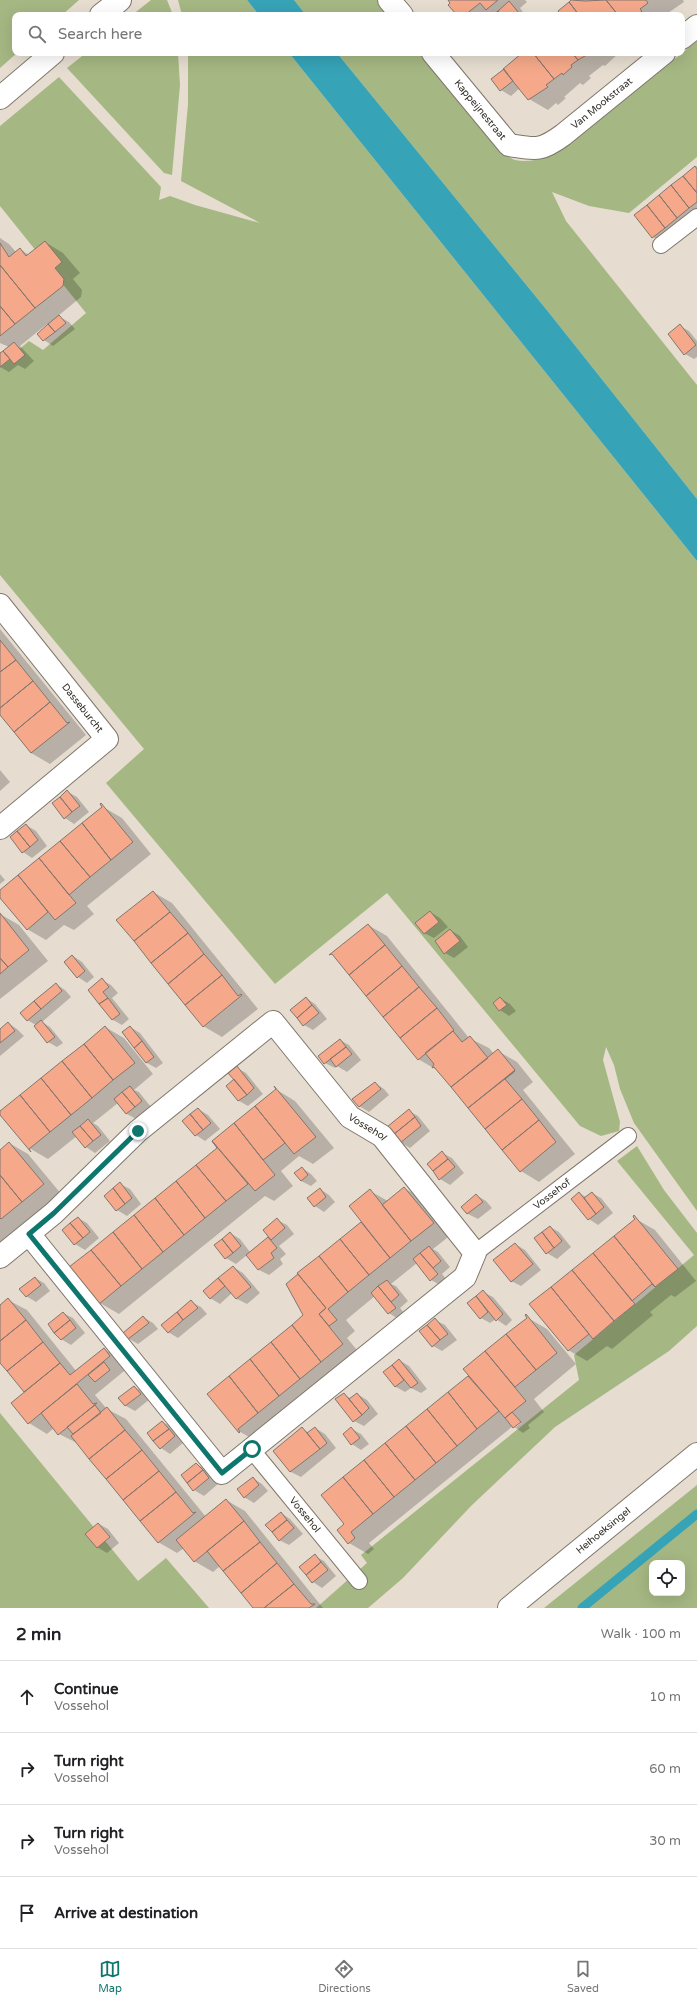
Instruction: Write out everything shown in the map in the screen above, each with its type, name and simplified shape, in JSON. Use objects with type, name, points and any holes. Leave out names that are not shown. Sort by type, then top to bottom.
[{"type":"street","points":[[105,12],[120,0]]},
{"type":"street","points":[[389,0],[399,12]]},
{"type":"street","points":[[685,36],[697,26]]},
{"type":"street","points":[[0,98],[49,56]]},
{"type":"street","name":"Kappeijnestraat","points":[[435,56],[508,145],[538,149]]},
{"type":"street","name":"Van Mookstraat","points":[[538,149],[553,142],[563,135],[660,56]]},
{"type":"street","name":"Dasseburcht","points":[[0,605],[108,739],[0,828]]},
{"type":"street","name":"Vossehol","points":[[0,1257],[54,1213],[138,1131],[274,1022],[350,1117],[382,1136],[475,1253]]},
{"type":"street","points":[[29,1234],[222,1473],[464,1277],[475,1253]]},
{"type":"street","name":"Heihoeksingel","points":[[509,1608],[697,1454]]},
{"type":"lane","points":[[661,245],[697,217]]},
{"type":"lane","name":"Vossehof","points":[[475,1253],[628,1136]]},
{"type":"lane","name":"Vossehol","points":[[252,1449],[359,1581]]},
{"type":"green space","points":[[0,0],[79,0],[65,12],[12,12],[12,56],[14,56],[0,68]]},
{"type":"green space","points":[[151,0],[167,0],[172,12],[136,12]]},
{"type":"green space","points":[[178,0],[247,0],[257,12],[181,12]]},
{"type":"green space","points":[[294,0],[378,0],[388,12],[304,12]]},
{"type":"green space","points":[[697,41],[697,157],[629,213],[589,206],[552,192],[566,221],[697,385],[697,499],[550,314],[339,56],[423,56],[466,112],[494,144],[515,160],[528,161],[553,154],[564,148],[678,56],[685,56],[685,51]]},
{"type":"green space","points":[[82,56],[178,56],[180,85],[172,175],[164,173],[67,68]]},
{"type":"green space","points":[[188,56],[291,56],[697,561],[697,1211],[634,1123],[620,1089],[614,1065],[606,1047],[603,1060],[620,1122],[619,1131],[601,1136],[580,1126],[387,893],[275,984],[106,783],[144,749],[0,575],[0,365],[29,341],[43,350],[86,313],[0,206],[0,126],[59,77],[161,187],[159,200],[170,196],[195,205],[260,223],[181,181],[188,104]]},
{"type":"green space","points":[[637,1146],[664,1190],[697,1233],[697,1326],[669,1351],[555,1427],[471,1506],[403,1578],[368,1608],[316,1608],[367,1563],[361,1555],[579,1380],[574,1355],[694,1255],[617,1161]]},
{"type":"green space","points":[[0,1413],[138,1581],[166,1558],[209,1608],[0,1608]]},
{"type":"green space","points":[[697,1485],[697,1608],[544,1608]]},
{"type":"water","points":[[247,0],[294,0],[304,12],[257,12]]},
{"type":"water","points":[[291,56],[339,56],[550,314],[697,499],[697,561]]},
{"type":"building","points":[[448,0],[498,0],[486,10],[480,3],[469,12],[454,12],[448,5],[450,3]]},
{"type":"building","points":[[571,0],[606,0],[616,12],[577,12],[569,2]]},
{"type":"building","points":[[606,0],[646,0],[648,3],[640,9],[642,11],[641,12],[616,12]]},
{"type":"building","points":[[509,1],[518,12],[499,12],[498,11]]},
{"type":"building","points":[[569,2],[577,12],[559,12],[558,11]]},
{"type":"building","points":[[518,56],[535,56],[554,79],[546,85],[548,87],[528,100],[503,69]]},
{"type":"building","points":[[535,56],[575,56],[578,60],[571,65],[572,67],[563,75],[562,73],[554,79]]},
{"type":"building","points":[[575,56],[585,56],[578,60]]},
{"type":"building","points":[[504,69],[513,81],[500,91],[491,79]]},
{"type":"building","points":[[695,166],[697,169],[697,193],[683,176]]},
{"type":"building","points":[[683,176],[697,193],[697,202],[689,208],[671,185]]},
{"type":"building","points":[[671,185],[689,208],[677,218],[659,195]]},
{"type":"building","points":[[659,195],[677,218],[665,228],[647,205]]},
{"type":"building","points":[[647,205],[665,228],[652,238],[634,215]]},
{"type":"building","points":[[45,241],[62,262],[55,268],[64,279],[63,286],[35,308],[0,265],[0,243],[9,257],[20,248],[26,256]]},
{"type":"building","points":[[0,265],[35,308],[15,324],[0,306]]},
{"type":"building","points":[[0,306],[15,324],[0,336]]},
{"type":"building","points":[[59,315],[66,323],[55,332],[48,324]]},
{"type":"building","points":[[48,324],[55,332],[43,341],[37,334]]},
{"type":"building","points":[[680,324],[696,345],[684,355],[668,334]]},
{"type":"building","points":[[14,342],[25,355],[14,364],[3,351]]},
{"type":"building","points":[[3,351],[10,359],[0,367],[0,353]]},
{"type":"building","points":[[0,640],[16,660],[0,672]]},
{"type":"building","points":[[16,660],[33,681],[0,708],[0,672]]},
{"type":"building","points":[[33,681],[50,702],[14,732],[0,715],[0,708]]},
{"type":"building","points":[[50,702],[67,723],[70,722],[31,753],[14,732]]},
{"type":"building","points":[[67,790],[80,806],[72,812],[60,797]]},
{"type":"building","points":[[60,797],[72,812],[64,819],[52,803]]},
{"type":"building","points":[[101,803],[133,842],[111,860],[82,823],[102,807],[100,804]]},
{"type":"building","points":[[82,823],[111,860],[90,877],[60,841]]},
{"type":"building","points":[[26,824],[38,840],[30,847],[17,831]]},
{"type":"building","points":[[17,831],[30,847],[22,853],[10,837]]},
{"type":"building","points":[[60,841],[90,877],[69,895],[39,858]]},
{"type":"building","points":[[39,858],[76,903],[55,920],[18,875]]},
{"type":"building","points":[[18,875],[48,912],[27,930],[0,898],[0,890]]},
{"type":"building","points":[[153,891],[170,912],[134,941],[116,920]]},
{"type":"building","points":[[430,911],[439,922],[424,934],[415,923]]},
{"type":"building","points":[[170,912],[188,933],[151,963],[134,941]]},
{"type":"building","points":[[0,913],[29,950],[8,967],[0,958]]},
{"type":"building","points":[[368,924],[385,945],[349,975],[332,954],[329,955]]},
{"type":"building","points":[[450,929],[460,941],[444,954],[435,941]]},
{"type":"building","points":[[188,933],[204,954],[168,984],[151,963]]},
{"type":"building","points":[[385,945],[402,966],[366,996],[349,975]]},
{"type":"building","points":[[204,954],[222,975],[185,1005],[168,984]]},
{"type":"building","points":[[72,955],[85,971],[77,978],[64,962]]},
{"type":"building","points":[[0,958],[8,967],[0,974]]},
{"type":"building","points":[[402,966],[419,987],[383,1017],[366,996]]},
{"type":"building","points":[[222,975],[238,996],[241,994],[242,995],[203,1027],[185,1005]]},
{"type":"building","points":[[102,978],[109,987],[103,992],[108,998],[99,1004],[88,990]]},
{"type":"building","points":[[56,983],[62,991],[41,1009],[34,1001]]},
{"type":"building","points":[[419,987],[437,1008],[400,1038],[383,1017]]},
{"type":"building","points":[[306,997],[312,1005],[297,1018],[290,1010]]},
{"type":"building","points":[[500,997],[507,1005],[499,1011],[493,1003]]},
{"type":"building","points":[[108,998],[120,1014],[112,1020],[99,1004]]},
{"type":"building","points":[[34,1001],[41,1009],[27,1021],[20,1013]]},
{"type":"building","points":[[312,1005],[319,1013],[303,1026],[297,1018]]},
{"type":"building","points":[[437,1008],[454,1030],[418,1060],[400,1038]]},
{"type":"building","points":[[41,1020],[55,1037],[47,1043],[34,1026]]},
{"type":"building","points":[[8,1022],[15,1031],[0,1043],[0,1029]]},
{"type":"building","points":[[105,1026],[135,1063],[113,1080],[84,1044]]},
{"type":"building","points":[[130,1026],[142,1041],[134,1048],[122,1032]]},
{"type":"building","points":[[453,1031],[462,1042],[470,1036],[488,1058],[451,1087],[434,1067],[432,1068],[434,1064],[425,1053]]},
{"type":"building","points":[[340,1039],[346,1047],[324,1064],[318,1056]]},
{"type":"building","points":[[142,1041],[154,1057],[146,1063],[134,1048]]},
{"type":"building","points":[[84,1044],[113,1080],[92,1098],[62,1061]]},
{"type":"building","points":[[346,1047],[352,1054],[336,1067],[330,1059]]},
{"type":"building","points":[[498,1049],[515,1070],[468,1108],[451,1087]]},
{"type":"building","points":[[62,1061],[92,1098],[71,1115],[41,1078]]},
{"type":"building","points":[[237,1066],[254,1088],[247,1095],[228,1073]]},
{"type":"building","points":[[515,1071],[505,1079],[522,1099],[485,1129],[468,1108]]},
{"type":"building","points":[[41,1078],[71,1115],[50,1132],[20,1095]]},
{"type":"building","points":[[234,1079],[247,1095],[238,1101],[226,1086]]},
{"type":"building","points":[[375,1082],[381,1089],[359,1107],[352,1099]]},
{"type":"building","points":[[130,1086],[142,1101],[135,1107],[122,1092]]},
{"type":"building","points":[[274,1086],[316,1137],[294,1154],[255,1106],[276,1089]]},
{"type":"building","points":[[122,1092],[135,1107],[126,1114],[114,1099]]},
{"type":"building","points":[[20,1095],[50,1132],[29,1149],[31,1152],[0,1115],[0,1111]]},
{"type":"building","points":[[522,1099],[539,1120],[502,1150],[485,1129]]},
{"type":"building","points":[[255,1106],[285,1143],[263,1160],[234,1123]]},
{"type":"building","points":[[198,1108],[211,1123],[203,1130],[190,1114]]},
{"type":"building","points":[[409,1109],[415,1117],[393,1135],[387,1127]]},
{"type":"building","points":[[190,1114],[203,1130],[195,1136],[182,1121]]},
{"type":"building","points":[[415,1117],[421,1126],[400,1143],[393,1135]]},
{"type":"building","points":[[88,1119],[101,1135],[93,1141],[80,1126]]},
{"type":"building","points":[[539,1120],[556,1142],[520,1172],[502,1150]]},
{"type":"building","points":[[234,1123],[275,1175],[255,1191],[212,1141]]},
{"type":"building","points":[[80,1126],[93,1141],[85,1148],[72,1132]]},
{"type":"building","points":[[212,1141],[248,1184],[226,1201],[196,1165],[217,1148]]},
{"type":"building","points":[[9,1142],[44,1184],[22,1202],[0,1175],[0,1150]]},
{"type":"building","points":[[442,1151],[448,1159],[433,1171],[427,1164]]},
{"type":"building","points":[[448,1159],[455,1167],[439,1180],[433,1171]]},
{"type":"building","points":[[196,1165],[226,1201],[205,1218],[176,1181]]},
{"type":"building","points":[[302,1167],[308,1175],[301,1181],[294,1173]]},
{"type":"building","points":[[0,1175],[22,1202],[1,1219],[0,1218]]},
{"type":"building","points":[[176,1181],[205,1218],[184,1235],[155,1198]]},
{"type":"building","points":[[120,1182],[132,1198],[125,1204],[113,1188]]},
{"type":"building","points":[[404,1187],[434,1223],[411,1241],[382,1205]]},
{"type":"building","points":[[113,1188],[125,1204],[116,1211],[104,1196]]},
{"type":"building","points":[[320,1188],[326,1197],[314,1207],[307,1198]]},
{"type":"building","points":[[370,1189],[411,1241],[390,1258],[349,1206]]},
{"type":"building","points":[[579,1192],[596,1214],[588,1220],[571,1199]]},
{"type":"building","points":[[592,1192],[604,1207],[596,1214],[584,1198]]},
{"type":"building","points":[[476,1194],[483,1202],[467,1214],[461,1207]]},
{"type":"building","points":[[155,1198],[184,1235],[163,1252],[134,1215]]},
{"type":"building","points":[[134,1215],[163,1252],[142,1269],[113,1232]]},
{"type":"building","points":[[634,1215],[678,1269],[655,1287],[614,1236],[635,1219],[633,1217]]},
{"type":"building","points":[[78,1217],[90,1232],[83,1238],[70,1223]]},
{"type":"building","points":[[277,1218],[285,1228],[271,1240],[263,1230]]},
{"type":"building","points":[[361,1222],[390,1258],[369,1275],[340,1239]]},
{"type":"building","points":[[70,1223],[83,1238],[74,1245],[62,1230]]},
{"type":"building","points":[[550,1226],[562,1241],[554,1248],[542,1232]]},
{"type":"building","points":[[113,1232],[142,1269],[121,1286],[91,1250]]},
{"type":"building","points":[[230,1232],[241,1246],[233,1253],[222,1239]]},
{"type":"building","points":[[542,1232],[554,1248],[546,1254],[534,1238]]},
{"type":"building","points":[[614,1236],[655,1287],[652,1284],[632,1301],[593,1253]]},
{"type":"building","points":[[268,1237],[277,1248],[271,1253],[274,1258],[258,1270],[246,1255]]},
{"type":"building","points":[[222,1239],[233,1253],[225,1259],[214,1245]]},
{"type":"building","points":[[340,1239],[369,1275],[348,1292],[319,1256]]},
{"type":"building","points":[[515,1243],[533,1264],[511,1282],[493,1260]]},
{"type":"building","points":[[429,1246],[441,1261],[433,1268],[420,1253]]},
{"type":"building","points":[[91,1250],[121,1286],[99,1304],[69,1267]]},
{"type":"building","points":[[420,1253],[438,1274],[430,1281],[413,1259]]},
{"type":"building","points":[[593,1253],[635,1304],[614,1321],[572,1270]]},
{"type":"building","points":[[319,1256],[348,1292],[328,1309],[337,1320],[329,1326],[319,1314],[326,1308],[297,1273]]},
{"type":"building","points":[[233,1266],[251,1287],[236,1299],[218,1278]]},
{"type":"building","points":[[572,1270],[614,1321],[593,1339],[551,1287]]},
{"type":"building","points":[[298,1274],[326,1308],[319,1314],[343,1344],[321,1362],[292,1325],[303,1315],[286,1284]]},
{"type":"building","points":[[35,1277],[41,1285],[26,1297],[19,1289]]},
{"type":"building","points":[[218,1278],[225,1286],[210,1299],[203,1291]]},
{"type":"building","points":[[387,1280],[399,1295],[391,1302],[378,1286]]},
{"type":"building","points":[[378,1286],[396,1308],[388,1314],[371,1293]]},
{"type":"building","points":[[551,1287],[589,1334],[568,1351],[529,1304]]},
{"type":"building","points":[[483,1290],[503,1314],[496,1321],[476,1296]]},
{"type":"building","points":[[476,1296],[488,1312],[480,1319],[467,1303]]},
{"type":"building","points":[[8,1298],[26,1320],[0,1341],[0,1305]]},
{"type":"building","points":[[191,1300],[198,1308],[183,1320],[177,1312]]},
{"type":"building","points":[[63,1312],[70,1320],[54,1333],[48,1324]]},
{"type":"building","points":[[177,1312],[183,1320],[168,1333],[161,1325]]},
{"type":"building","points":[[526,1314],[557,1353],[536,1370],[506,1334],[527,1318],[525,1315]]},
{"type":"building","points":[[143,1316],[149,1323],[128,1339],[123,1333]]},
{"type":"building","points":[[435,1318],[448,1334],[440,1340],[427,1325]]},
{"type":"building","points":[[26,1320],[43,1342],[7,1371],[0,1363],[0,1341]]},
{"type":"building","points":[[70,1320],[76,1328],[61,1340],[54,1333]]},
{"type":"building","points":[[292,1325],[321,1362],[300,1379],[271,1342]]},
{"type":"building","points":[[427,1325],[440,1340],[432,1347],[419,1331]]},
{"type":"building","points":[[506,1334],[536,1370],[515,1387],[485,1351]]},
{"type":"building","points":[[43,1342],[60,1363],[24,1392],[7,1371]]},
{"type":"building","points":[[271,1342],[300,1379],[279,1396],[250,1359]]},
{"type":"building","points":[[104,1348],[110,1356],[28,1424],[11,1403],[60,1363],[70,1375]]},
{"type":"building","points":[[485,1351],[526,1401],[505,1418],[463,1369]]},
{"type":"building","points":[[250,1359],[279,1396],[258,1413],[229,1376]]},
{"type":"building","points":[[399,1359],[418,1383],[411,1388],[392,1365]]},
{"type":"building","points":[[104,1362],[110,1370],[95,1382],[88,1375]]},
{"type":"building","points":[[392,1365],[404,1380],[395,1387],[383,1372]]},
{"type":"building","points":[[229,1376],[258,1413],[238,1429],[240,1432],[239,1433],[207,1394]]},
{"type":"building","points":[[468,1376],[499,1411],[477,1429],[448,1392]]},
{"type":"building","points":[[77,1384],[93,1404],[97,1403],[58,1435],[41,1413]]},
{"type":"building","points":[[134,1386],[141,1394],[125,1406],[118,1398]]},
{"type":"building","points":[[448,1392],[477,1429],[457,1446],[427,1409]]},
{"type":"building","points":[[344,1393],[362,1415],[353,1422],[335,1399]]},
{"type":"building","points":[[357,1393],[369,1408],[362,1415],[349,1399]]},
{"type":"building","points":[[95,1405],[101,1413],[73,1434],[67,1427]]},
{"type":"building","points":[[107,1407],[125,1430],[89,1459],[71,1436]]},
{"type":"building","points":[[427,1409],[457,1446],[436,1463],[406,1426]]},
{"type":"building","points":[[512,1412],[521,1422],[513,1428],[505,1418]]},
{"type":"building","points":[[162,1421],[169,1429],[153,1441],[147,1433]]},
{"type":"building","points":[[406,1426],[436,1463],[415,1480],[385,1443]]},
{"type":"building","points":[[302,1427],[320,1449],[290,1472],[273,1451]]},
{"type":"building","points":[[315,1427],[327,1443],[320,1449],[307,1433]]},
{"type":"building","points":[[351,1427],[360,1438],[351,1445],[343,1434]]},
{"type":"building","points":[[169,1429],[175,1436],[160,1449],[153,1441]]},
{"type":"building","points":[[125,1430],[142,1450],[106,1479],[89,1459]]},
{"type":"building","points":[[385,1443],[415,1480],[394,1497],[364,1460]]},
{"type":"building","points":[[142,1450],[159,1471],[123,1500],[106,1479]]},
{"type":"building","points":[[364,1460],[394,1497],[373,1514],[343,1477]]},
{"type":"building","points":[[196,1463],[203,1470],[187,1483],[181,1475]]},
{"type":"building","points":[[203,1470],[209,1478],[193,1491],[187,1483]]},
{"type":"building","points":[[159,1471],[176,1492],[140,1521],[123,1500]]},
{"type":"building","points":[[253,1477],[259,1485],[244,1498],[237,1489]]},
{"type":"building","points":[[343,1477],[373,1514],[351,1532],[355,1538],[348,1544],[337,1530],[344,1524],[321,1495]]},
{"type":"building","points":[[176,1492],[193,1513],[196,1512],[158,1543],[140,1521]]},
{"type":"building","points":[[226,1499],[244,1521],[194,1562],[176,1540]]},
{"type":"building","points":[[281,1512],[287,1520],[272,1532],[265,1525]]},
{"type":"building","points":[[287,1520],[294,1528],[279,1541],[272,1532]]},
{"type":"building","points":[[244,1521],[260,1542],[223,1571],[207,1551]]},
{"type":"building","points":[[98,1523],[110,1537],[97,1548],[85,1534]]},
{"type":"building","points":[[260,1542],[277,1563],[241,1593],[223,1571]]},
{"type":"building","points":[[315,1554],[321,1562],[306,1575],[299,1567]]},
{"type":"building","points":[[321,1562],[328,1570],[312,1583],[306,1575]]},
{"type":"building","points":[[277,1563],[294,1584],[264,1608],[253,1608],[241,1593]]},
{"type":"building","points":[[294,1584],[311,1604],[315,1604],[309,1608],[264,1608]]},
{"type":"waterway","points":[[582,1608],[697,1514]]},
{"type":"route","points":[[138,1131],[54,1213],[29,1234],[222,1473],[252,1449]]}]
